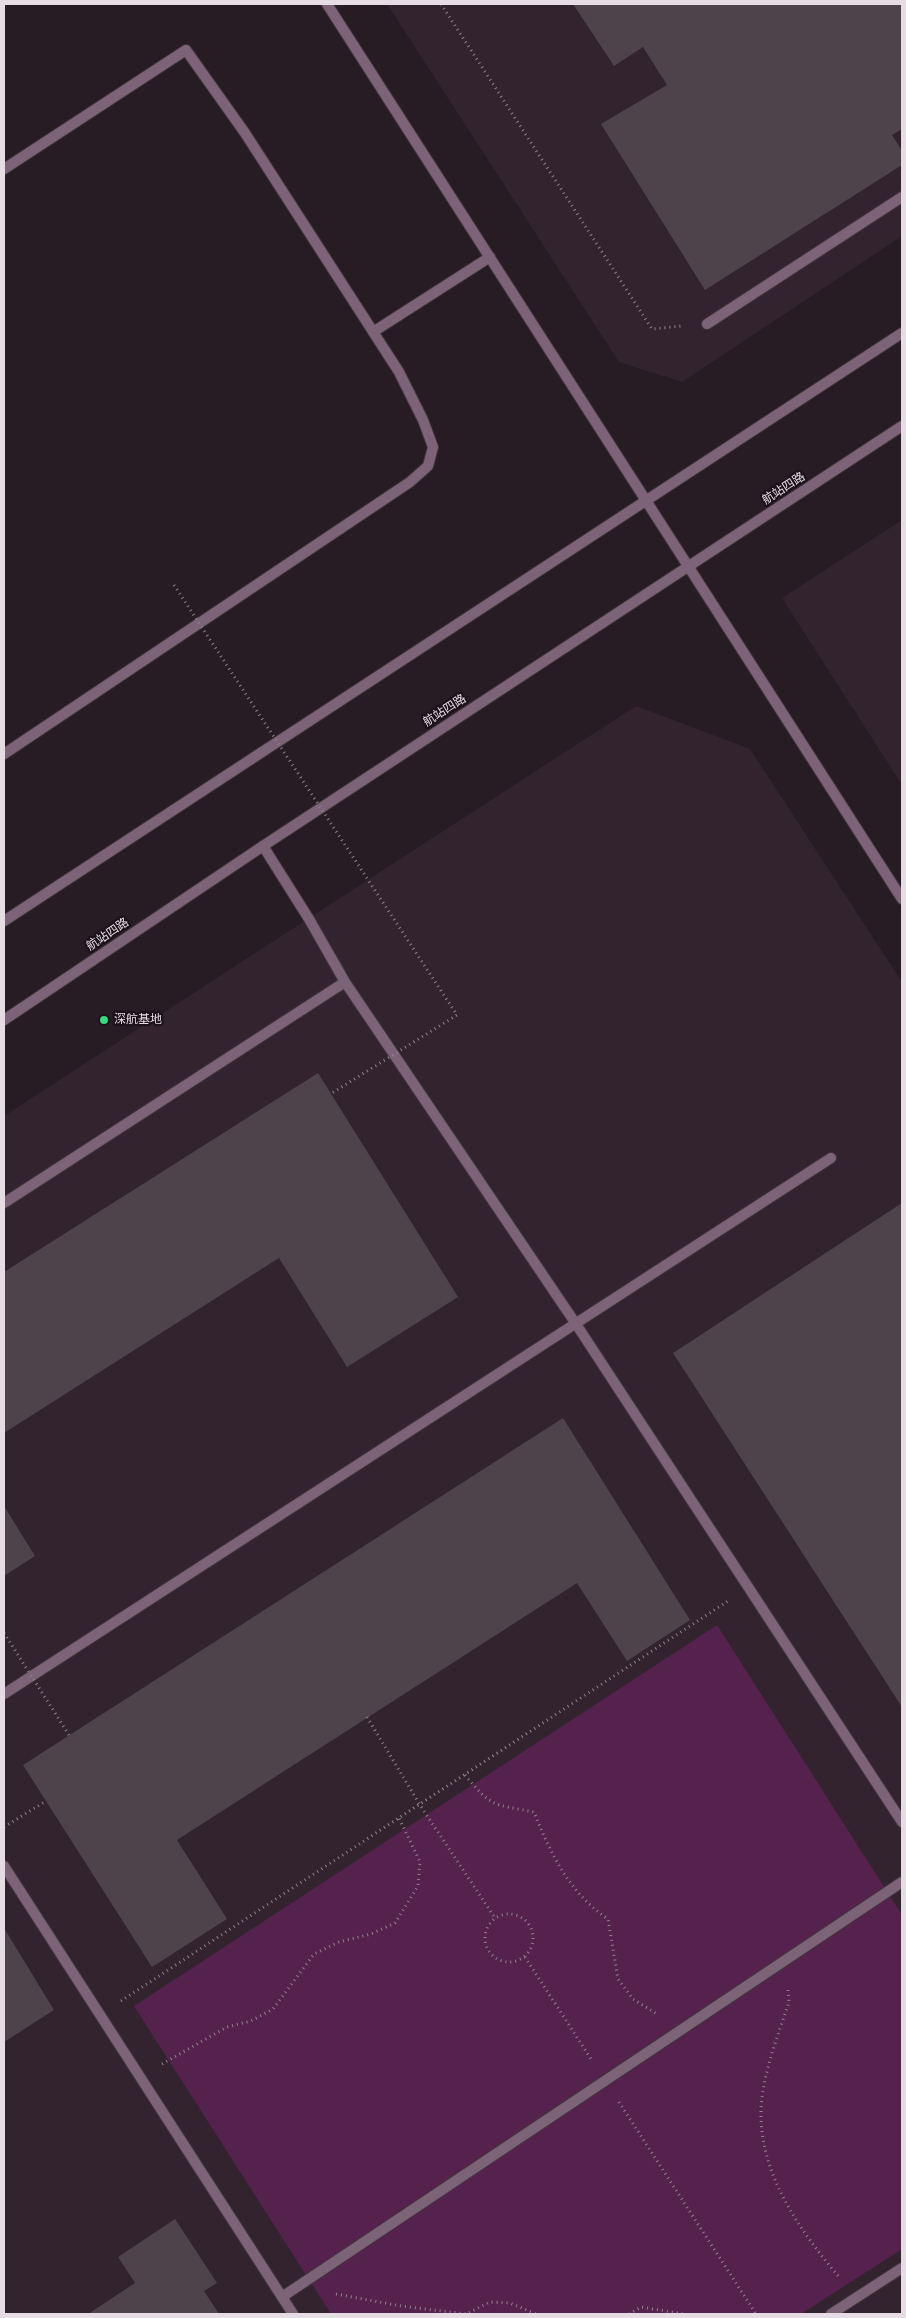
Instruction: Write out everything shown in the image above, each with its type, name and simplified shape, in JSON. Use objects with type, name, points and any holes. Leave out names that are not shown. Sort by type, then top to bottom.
[{"type":"street","points":[[327,4],[902,898]]},
{"type":"street","points":[[4,169],[186,50],[245,133],[399,372],[424,420],[434,447],[428,466],[410,482],[4,754]]},
{"type":"street","points":[[707,324],[902,197]]},
{"type":"street","points":[[373,332],[490,257]]},
{"type":"street","points":[[4,921],[902,333]]},
{"type":"street","name":"航站四路","points":[[4,1020],[263,846],[902,426]]},
{"type":"street","points":[[263,846],[309,918],[345,982],[576,1324],[902,1822]]},
{"type":"street","points":[[4,1203],[345,982]]},
{"type":"street","points":[[4,1694],[831,1158]]},
{"type":"street","points":[[4,1866],[293,2314]]},
{"type":"street","points":[[282,2297],[902,1882]]},
{"type":"street","points":[[831,2314],[902,2268]]},
{"type":"path","points":[[441,4],[652,329],[707,324]]},
{"type":"path","points":[[174,585],[457,1015],[332,1093]]},
{"type":"path","points":[[100,2015],[749,1588]]},
{"type":"path","points":[[4,1633],[69,1735]]},
{"type":"path","points":[[367,1717],[420,1805],[495,1918]]},
{"type":"path","points":[[464,1775],[484,1798],[500,1806],[534,1812],[542,1834],[572,1888],[591,1908],[608,1919],[618,1979],[633,1999],[681,2031]]},
{"type":"path","points":[[4,1827],[46,1801]]},
{"type":"path","points":[[140,2078],[227,2027],[251,2021],[273,2009],[314,1954],[339,1942],[371,1934],[395,1923],[418,1886],[420,1862],[399,1818]]},
{"type":"path","points":[[511,1914],[519,1915],[530,1926],[533,1942],[525,1957],[518,1961],[503,1962],[489,1953],[484,1938],[486,1930],[495,1918],[511,1914]]},
{"type":"path","points":[[525,1957],[595,2065]]},
{"type":"path","points":[[778,1966],[787,1982],[789,2002],[768,2070],[761,2108],[763,2143],[780,2192],[821,2256],[857,2297]]},
{"type":"path","points":[[616,2098],[756,2314]]},
{"type":"path","points":[[310,2279],[332,2293],[401,2306],[466,2314],[490,2302],[510,2303],[536,2314]]},
{"type":"path","points":[[629,2314],[642,2307],[684,2314]]},
{"type":"shaded area","points":[[387,4],[902,4],[902,236],[682,382],[619,362]]},
{"type":"shaded area","points":[[902,520],[902,785],[782,598]]},
{"type":"shaded area","points":[[636,706],[750,749],[902,982],[902,2314],[4,2314],[4,1116]]},
{"type":"shaded area","points":[[717,1625],[902,1915],[902,2249],[801,2314],[331,2314],[134,2006]]},
{"type":"building","points":[[573,4],[902,4],[902,129],[892,135],[902,151],[902,165],[705,290],[601,124],[667,85],[643,47],[614,66]]},
{"type":"building","points":[[318,1073],[458,1297],[347,1367],[279,1258],[4,1433],[4,1272]]},
{"type":"building","points":[[902,1203],[902,1707],[673,1353]]},
{"type":"building","points":[[563,1418],[690,1620],[627,1661],[577,1583],[177,1840],[227,1919],[152,1967],[23,1765]]},
{"type":"building","points":[[4,1506],[35,1556],[4,1576]]},
{"type":"building","points":[[4,1928],[54,2010],[4,2042]]},
{"type":"building","points":[[175,2219],[217,2283],[204,2291],[219,2314],[88,2314],[135,2283],[118,2257]]},
{"type":"place","name":"深航基地","points":[[104,1020]]}]
